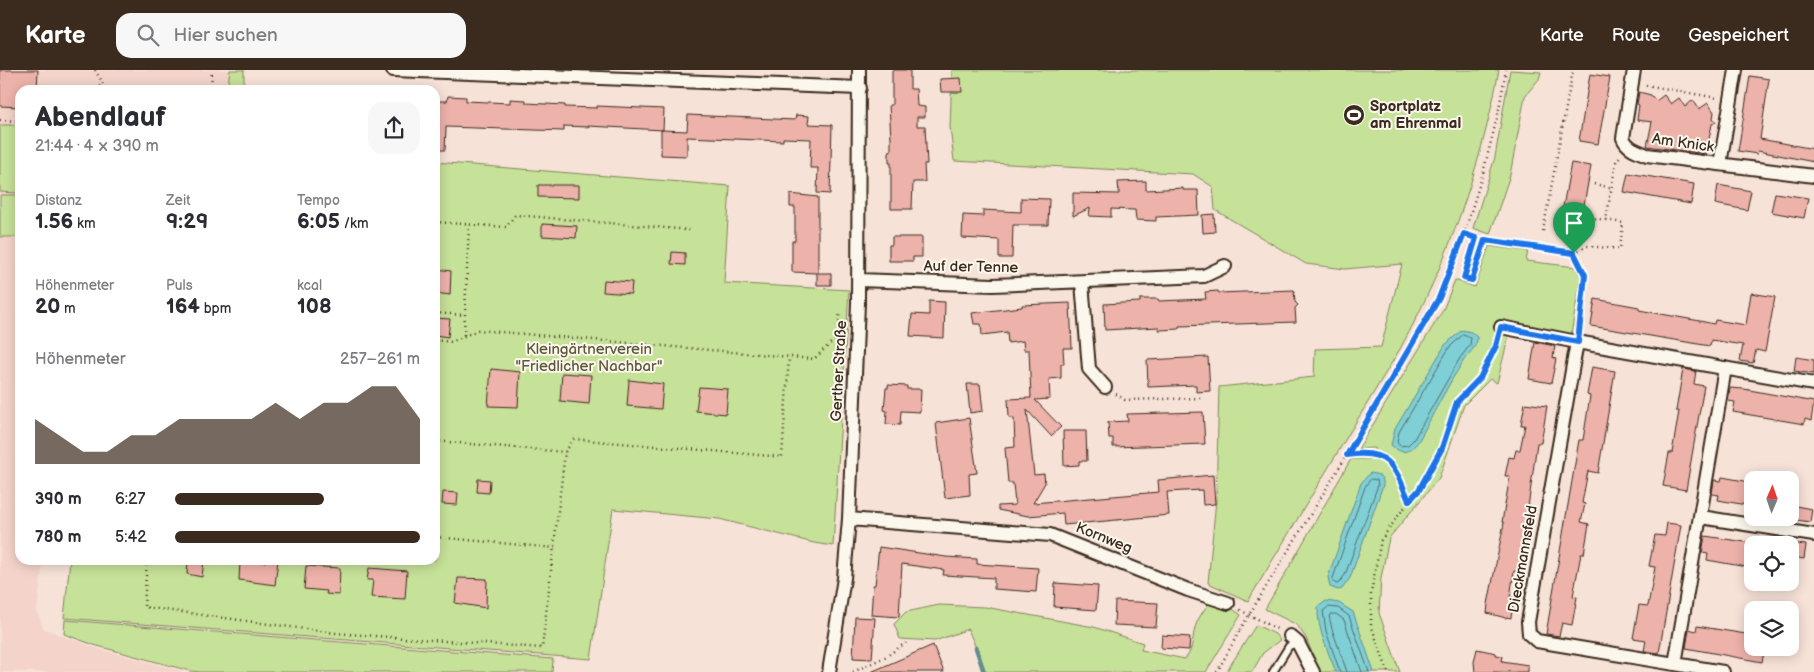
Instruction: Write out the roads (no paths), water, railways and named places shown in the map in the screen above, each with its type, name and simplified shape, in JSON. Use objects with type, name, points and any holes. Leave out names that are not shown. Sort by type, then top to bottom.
[{"type":"street","points":[[393,70],[860,88]]},
{"type":"street","name":"Gerther Straße","points":[[828,672],[844,578],[849,519],[859,280],[859,70]]},
{"type":"street","points":[[1720,164],[1736,70]]},
{"type":"street","name":"Am Knick","points":[[1633,76],[1623,138],[1628,146],[1636,151],[1646,154],[1814,176]]},
{"type":"street","name":"Auf der Tenne","points":[[859,280],[993,285],[1082,282],[1204,276],[1225,266]]},
{"type":"street","points":[[1082,282],[1089,369],[1105,387]]},
{"type":"street","points":[[1501,327],[1814,384]]},
{"type":"street","name":"Dieckmannsfeld","points":[[1578,342],[1528,622],[1529,634],[1536,641],[1723,672]]},
{"type":"street","points":[[1675,664],[1725,368]]},
{"type":"street","points":[[1701,517],[1814,535]]},
{"type":"street","name":"Kornweg","points":[[849,519],[1050,535],[1188,590],[1228,603]]},
{"type":"street","points":[[1294,640],[1313,672]]},
{"type":"lane","points":[[1273,672],[1294,640]]},
{"type":"water","points":[[1462,330],[1471,332],[1477,337],[1475,346],[1452,380],[1418,442],[1412,449],[1399,450],[1391,445],[1395,429],[1445,345]]},
{"type":"water","points":[[1370,473],[1380,476],[1383,479],[1383,485],[1350,578],[1342,589],[1338,590],[1330,587],[1328,577],[1361,483]]},
{"type":"water","points":[[1326,601],[1339,603],[1353,612],[1374,672],[1336,672],[1319,623],[1318,607]]},
{"type":"waterway","points":[[976,648],[984,672]]},
{"type":"place","name":"Sportplatz am Ehrenmal","points":[[1354,115]]},
{"type":"park label","name":"Kleingärtnerverein \"Friedlicher Nachbar\"","points":[[589,358]]}]
